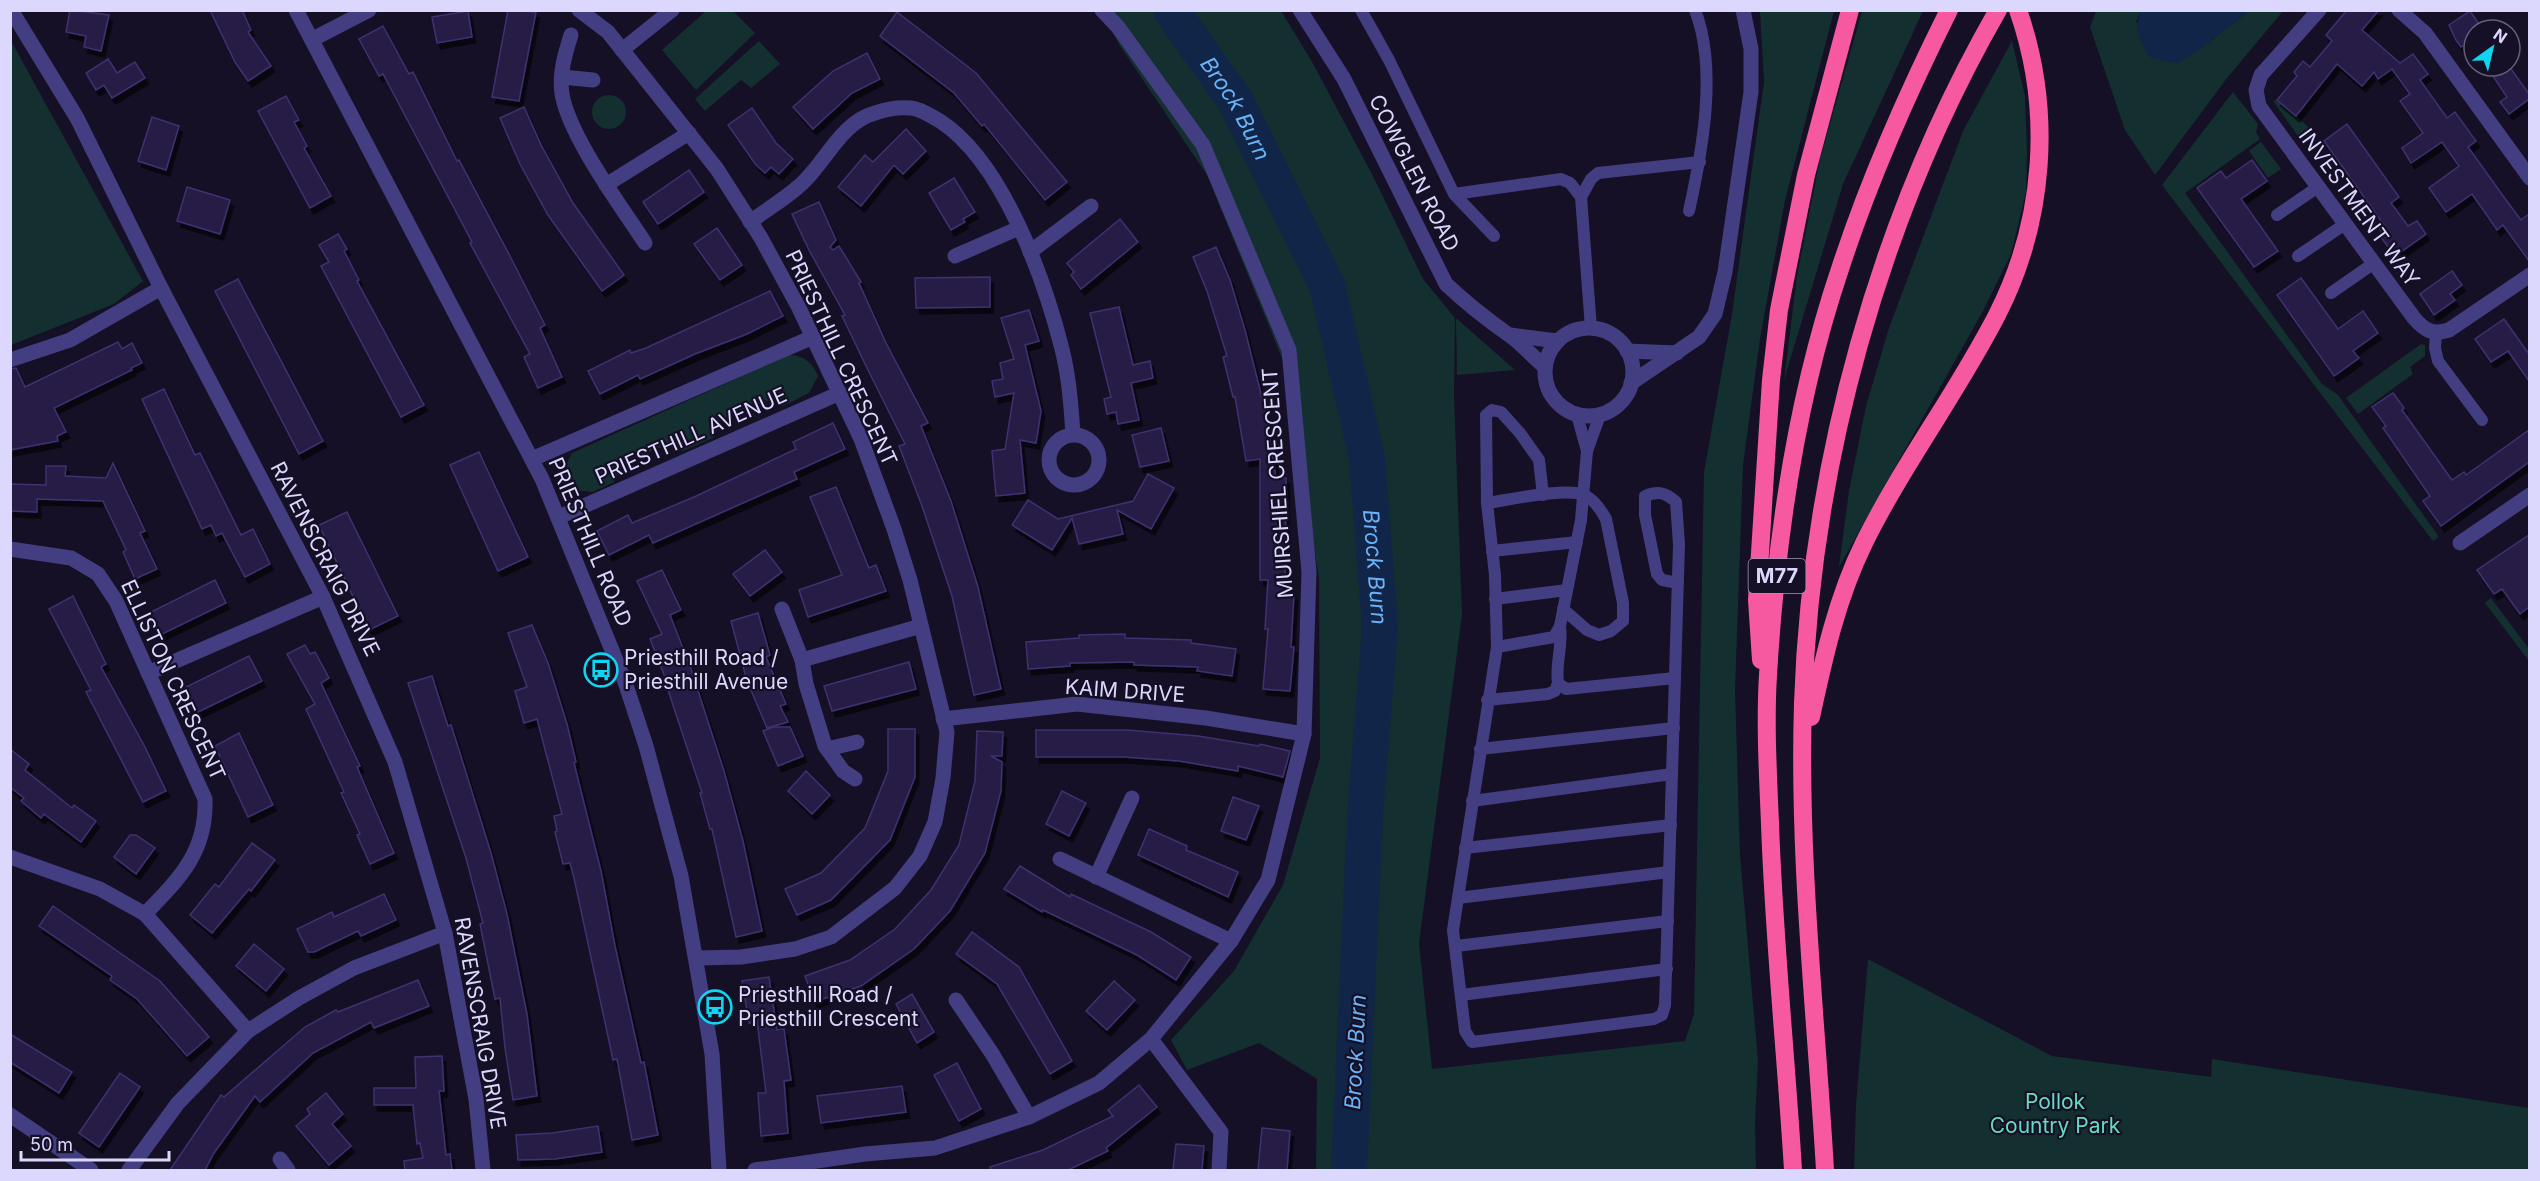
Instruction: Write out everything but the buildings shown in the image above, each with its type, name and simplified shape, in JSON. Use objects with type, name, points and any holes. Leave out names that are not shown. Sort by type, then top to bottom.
[{"type":"highway","points":[[1768,772],[1757,600],[1771,380],[1789,254],[1821,112],[1850,10]]},
{"type":"highway","name":"M77","points":[[1793,1170],[1772,878],[1768,772],[1768,676],[1779,550],[1803,406],[1836,282],[1858,217],[1918,72],[1949,10]]},
{"type":"highway","name":"M77","points":[[1825,1170],[1805,864],[1802,754],[1808,619],[1815,554],[1831,460],[1851,371],[1880,277],[1950,103],[1998,10]]},
{"type":"highway","points":[[1802,754],[1833,621],[1846,582],[1881,509],[1989,330],[2024,250],[2037,186],[2040,130],[2035,75],[2018,10]]},
{"type":"street","name":"RAVENSCRAIG DRIVE","points":[[11,10],[77,118],[161,288],[323,597],[395,762],[445,933],[476,1100],[483,1170]]},
{"type":"street","name":"PRIESTHILL ROAD","points":[[296,10],[532,459],[559,517],[625,682],[646,746],[681,876],[697,958],[712,1054],[719,1170]]},
{"type":"street","points":[[313,39],[369,10]]},
{"type":"street","name":"PRIESTHILL CRESCENT","points":[[579,10],[608,32],[717,169],[750,222],[813,337],[861,438],[894,529],[921,626],[946,732],[943,778],[934,822],[920,856],[895,888],[831,937],[795,949],[741,957],[697,958]]},
{"type":"street","points":[[622,50],[672,10]]},
{"type":"street","name":"MUIRSHIEL CRESCENT","points":[[755,1170],[865,1154],[935,1148],[1029,1117],[1099,1083],[1151,1039],[1231,941],[1268,879],[1304,734],[1310,572],[1289,350],[1203,144],[1118,27],[1102,10]]},
{"type":"street","name":"COWGLEN ROAD","points":[[1300,10],[1344,79],[1446,284],[1494,326],[1510,335],[1545,367]]},
{"type":"street","points":[[1631,383],[1699,337],[1715,314],[1725,272],[1751,92],[1751,49],[1743,10]]},
{"type":"street","name":"INVESTMENT WAY","points":[[2319,10],[2261,75],[2256,90],[2259,106],[2419,324],[2436,334]]},
{"type":"street","points":[[2399,10],[2425,33],[2529,178]]},
{"type":"street","points":[[571,35],[564,56],[562,77],[562,95],[568,112],[606,185],[645,243]]},
{"type":"street","points":[[562,77],[593,80]]},
{"type":"street","points":[[750,222],[799,186],[849,128],[875,113],[913,108],[949,127],[971,150],[994,181],[1019,228],[1047,293],[1063,351],[1070,392],[1073,434]]},
{"type":"street","points":[[606,185],[689,133]]},
{"type":"street","points":[[1030,252],[1091,206]]},
{"type":"street","points":[[955,256],[1019,228]]},
{"type":"street","points":[[2436,334],[2457,326],[2529,275]]},
{"type":"street","points":[[10,360],[70,340],[161,288]]},
{"type":"street","points":[[1591,328],[1612,335],[1627,351],[1633,372],[1631,383],[1620,403],[1600,415],[1577,415],[1556,402],[1545,380],[1545,367],[1549,353],[1557,341],[1567,333],[1591,328]]},
{"type":"street","name":"COWGLEN ROAD","points":[[1510,335],[1557,341]]},
{"type":"street","name":"PRIESTHILL AVENUE","points":[[532,459],[813,337]]},
{"type":"street","points":[[1627,351],[1677,353]]},
{"type":"street","name":"PRIESTHILL AVENUE","points":[[559,517],[840,393]]},
{"type":"street","points":[[2460,543],[2529,495]]},
{"type":"street","name":"ELLISTON CRESCENT","points":[[10,549],[71,558],[98,574],[116,601],[206,799],[203,832],[193,858],[179,879],[145,914]]},
{"type":"street","points":[[148,673],[323,597]]},
{"type":"street","points":[[782,609],[802,660],[808,694],[827,749],[843,771],[855,779]]},
{"type":"street","points":[[802,660],[921,626]]},
{"type":"street","name":"KAIM DRIVE","points":[[943,719],[1077,705],[1206,717],[1304,734]]},
{"type":"street","points":[[827,749],[857,741]]},
{"type":"street","points":[[1096,877],[1132,798]]},
{"type":"street","points":[[12,856],[100,890],[145,914],[248,1031]]},
{"type":"street","points":[[1060,860],[1231,941]]},
{"type":"street","points":[[129,1170],[178,1103],[248,1031],[299,998],[354,968],[445,933]]},
{"type":"street","points":[[956,1000],[993,1055],[1029,1117]]},
{"type":"street","points":[[1151,1039],[1221,1132],[1219,1170]]},
{"type":"street","points":[[10,1115],[91,1170]]},
{"type":"lane","points":[[1360,10],[1389,60],[1454,194],[1494,236]]},
{"type":"lane","points":[[1689,211],[1700,162],[1706,64],[1695,10]]},
{"type":"lane","points":[[1591,328],[1581,197],[1591,179],[1598,173],[1700,162]]},
{"type":"lane","points":[[1454,194],[1561,179],[1570,183],[1581,197]]},
{"type":"lane","points":[[2277,215],[2318,187]]},
{"type":"lane","points":[[2298,256],[2345,224]]},
{"type":"lane","points":[[2331,293],[2374,263]]},
{"type":"lane","points":[[2436,334],[2435,348],[2438,361],[2482,420]]},
{"type":"lane","points":[[1543,495],[1539,460],[1502,412],[1492,410],[1486,415],[1487,503],[1497,647],[1453,930],[1465,1031],[1472,1042],[1654,1019],[1662,1015],[1665,1005],[1670,872],[1678,583],[1676,502],[1667,494],[1655,492],[1645,496],[1645,515],[1657,574],[1662,580],[1678,583]]},
{"type":"lane","points":[[1577,415],[1587,451]]},
{"type":"lane","points":[[1497,647],[1554,637],[1560,626],[1585,495],[1587,451],[1600,415]]},
{"type":"lane","points":[[1487,503],[1567,492],[1585,495],[1600,508],[1606,519],[1623,603],[1623,621],[1611,631],[1599,635],[1587,630],[1563,609]]},
{"type":"lane","points":[[1492,551],[1577,542]]},
{"type":"lane","points":[[1495,599],[1567,590]]},
{"type":"lane","points":[[1487,700],[1548,694],[1555,691],[1558,683],[1556,671],[1563,641],[1560,626]]},
{"type":"lane","points":[[1558,683],[1566,689],[1676,678]]},
{"type":"lane","points":[[1480,749],[1674,728]]},
{"type":"lane","points":[[1472,801],[1672,774]]},
{"type":"lane","points":[[1466,848],[1671,825]]},
{"type":"lane","points":[[1458,898],[1670,872]]},
{"type":"lane","points":[[1456,946],[1668,921]]},
{"type":"lane","points":[[1461,995],[1666,969]]},
{"type":"green space","points":[[706,11],[733,11],[755,33],[696,90],[662,50]]},
{"type":"green space","points":[[1101,11],[1281,11],[1311,60],[1373,176],[1423,279],[1455,318],[1454,396],[1462,615],[1419,943],[1432,1069],[1685,1041],[1694,1014],[1704,472],[1732,314],[1764,82],[1760,11],[1834,11],[1785,200],[1760,339],[1743,465],[1735,690],[1740,855],[1758,1061],[1755,1123],[1756,1170],[1316,1170],[1317,1079],[1259,1043],[1187,1070],[1171,1040],[1234,971],[1283,885],[1320,758],[1319,578],[1284,363],[1207,175],[1120,46]]},
{"type":"green space","points":[[1862,11],[1923,11],[1843,184],[1784,380],[1797,276],[1820,159]]},
{"type":"green space","points":[[2096,11],[2141,11],[2136,22],[2195,53],[2249,11],[2283,11],[2227,78],[2155,175],[2125,130],[2090,27]]},
{"type":"green space","points":[[10,39],[143,281],[114,304],[11,345]]},
{"type":"green space","points":[[759,41],[780,64],[751,88],[741,80],[705,111],[695,99]]},
{"type":"green space","points":[[2012,41],[2025,96],[2027,151],[2026,192],[2011,254],[1983,311],[1839,567],[1849,491],[1866,406],[1889,328],[1963,131]]},
{"type":"green space","points":[[2233,92],[2258,124],[2256,132],[2260,139],[2185,193],[2322,384],[2338,395],[2439,537],[2433,541],[2162,185]]},
{"type":"green space","points":[[609,95],[621,100],[626,112],[621,124],[609,129],[597,124],[592,112],[597,100]]},
{"type":"green space","points":[[2277,100],[2312,130],[2300,139],[2273,101]]},
{"type":"green space","points":[[2261,142],[2281,169],[2268,178],[2249,151]]},
{"type":"green space","points":[[1456,318],[1515,370],[1457,375]]},
{"type":"green space","points":[[2421,344],[2425,345],[2425,356],[2410,367],[2413,374],[2358,414],[2346,398]]},
{"type":"green space","points":[[789,355],[804,358],[816,371],[818,376],[809,393],[783,406],[764,400],[721,421],[713,438],[683,451],[665,445],[623,464],[614,482],[593,492],[575,490],[565,476],[566,465],[572,453]]},
{"type":"green space","points":[[2491,598],[2529,649],[2529,661],[2485,603]]},
{"type":"green space","name":"Pollok Country Park","points":[[1868,959],[2052,1056],[2211,1077],[2212,1059],[2529,1108],[2529,1170],[1854,1170],[1856,1104]]},
{"type":"water","points":[[2141,10],[2249,11],[2195,53],[2177,63],[2151,58],[2141,41],[2138,30]]},
{"type":"waterway","name":"Brock Burn","points":[[1171,10],[1236,102],[1327,285],[1367,458],[1380,627],[1365,816],[1349,1170]]},
{"type":"place","name":"Priesthill Road / Priesthill Avenue","points":[[601,670]]},
{"type":"place","name":"Priesthill Road / Priesthill Crescent","points":[[715,1007]]}]
